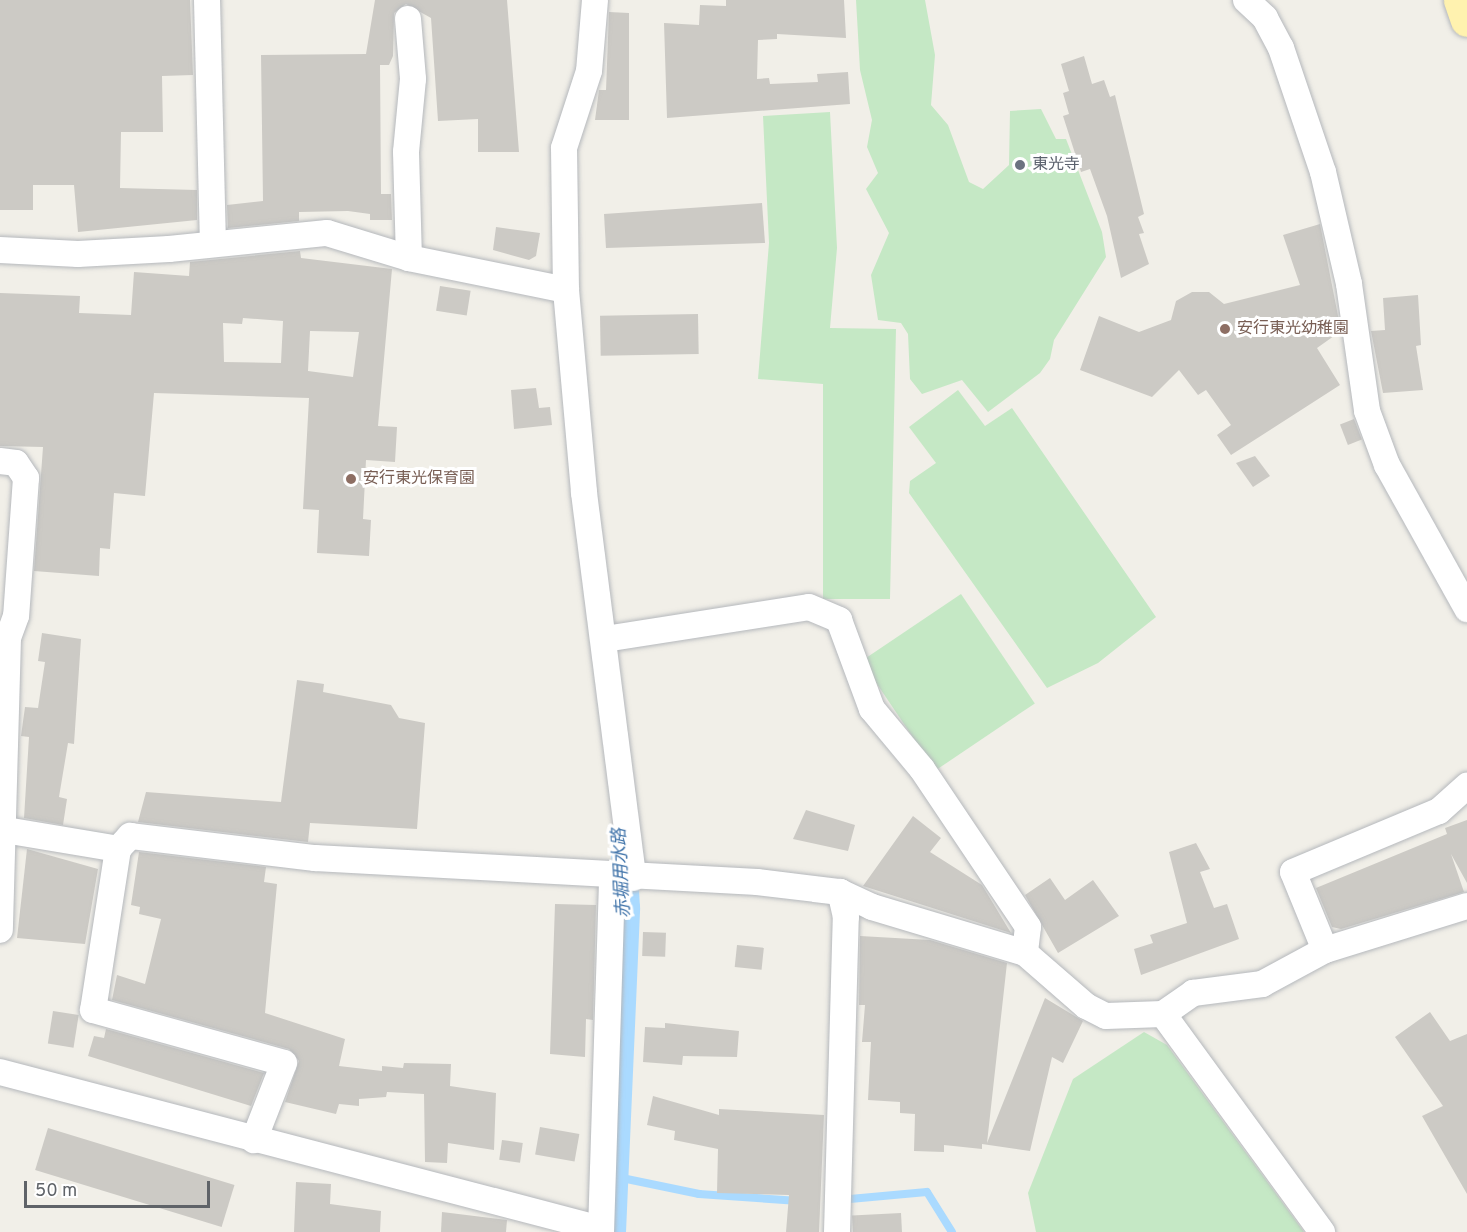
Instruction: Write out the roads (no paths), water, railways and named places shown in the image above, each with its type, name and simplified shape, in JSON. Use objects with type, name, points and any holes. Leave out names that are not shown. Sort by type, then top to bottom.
[{"type":"main road","points":[[1460,0],[1467,20]]},
{"type":"street","points":[[207,0],[213,244]]},
{"type":"street","points":[[0,1072],[601,1230],[623,878],[605,639],[584,493],[566,290],[564,148],[589,71],[595,0]]},
{"type":"street","points":[[1246,0],[1265,18],[1281,48],[1323,172],[1349,284],[1367,411],[1387,465],[1467,609]]},
{"type":"street","points":[[408,19],[413,79],[406,152],[409,258]]},
{"type":"street","points":[[0,250],[78,254],[327,233],[409,258],[566,290]]},
{"type":"street","points":[[0,461],[16,463],[26,478],[16,616],[4,637],[2,774],[5,830],[0,930]]},
{"type":"street","points":[[605,639],[809,607],[839,620],[872,709],[922,769],[1028,927],[1025,953]]},
{"type":"street","points":[[1325,950],[1293,872],[1439,811],[1467,786]]},
{"type":"street","points":[[5,830],[118,849]]},
{"type":"street","points":[[254,1140],[284,1063],[93,1010],[118,849],[130,836],[315,858],[623,878],[757,882],[840,892],[1025,953],[1086,1006],[1106,1016],[1163,1014],[1193,993],[1262,984],[1325,950],[1467,906]]},
{"type":"street","points":[[837,1232],[846,917],[840,892]]},
{"type":"street","points":[[1163,1014],[1322,1232]]},
{"type":"waterway","name":"赤堀用水路","points":[[613,1232],[627,908],[624,855]]},
{"type":"waterway","points":[[617,1177],[699,1194],[799,1201]]},
{"type":"waterway","points":[[850,1199],[927,1192],[952,1232]]},
{"type":"place","name":"東光寺","points":[[1020,165]]},
{"type":"place","name":"安行東光幼稚園","points":[[1225,329]]},
{"type":"place","name":"安行東光保育園","points":[[351,479]]}]
